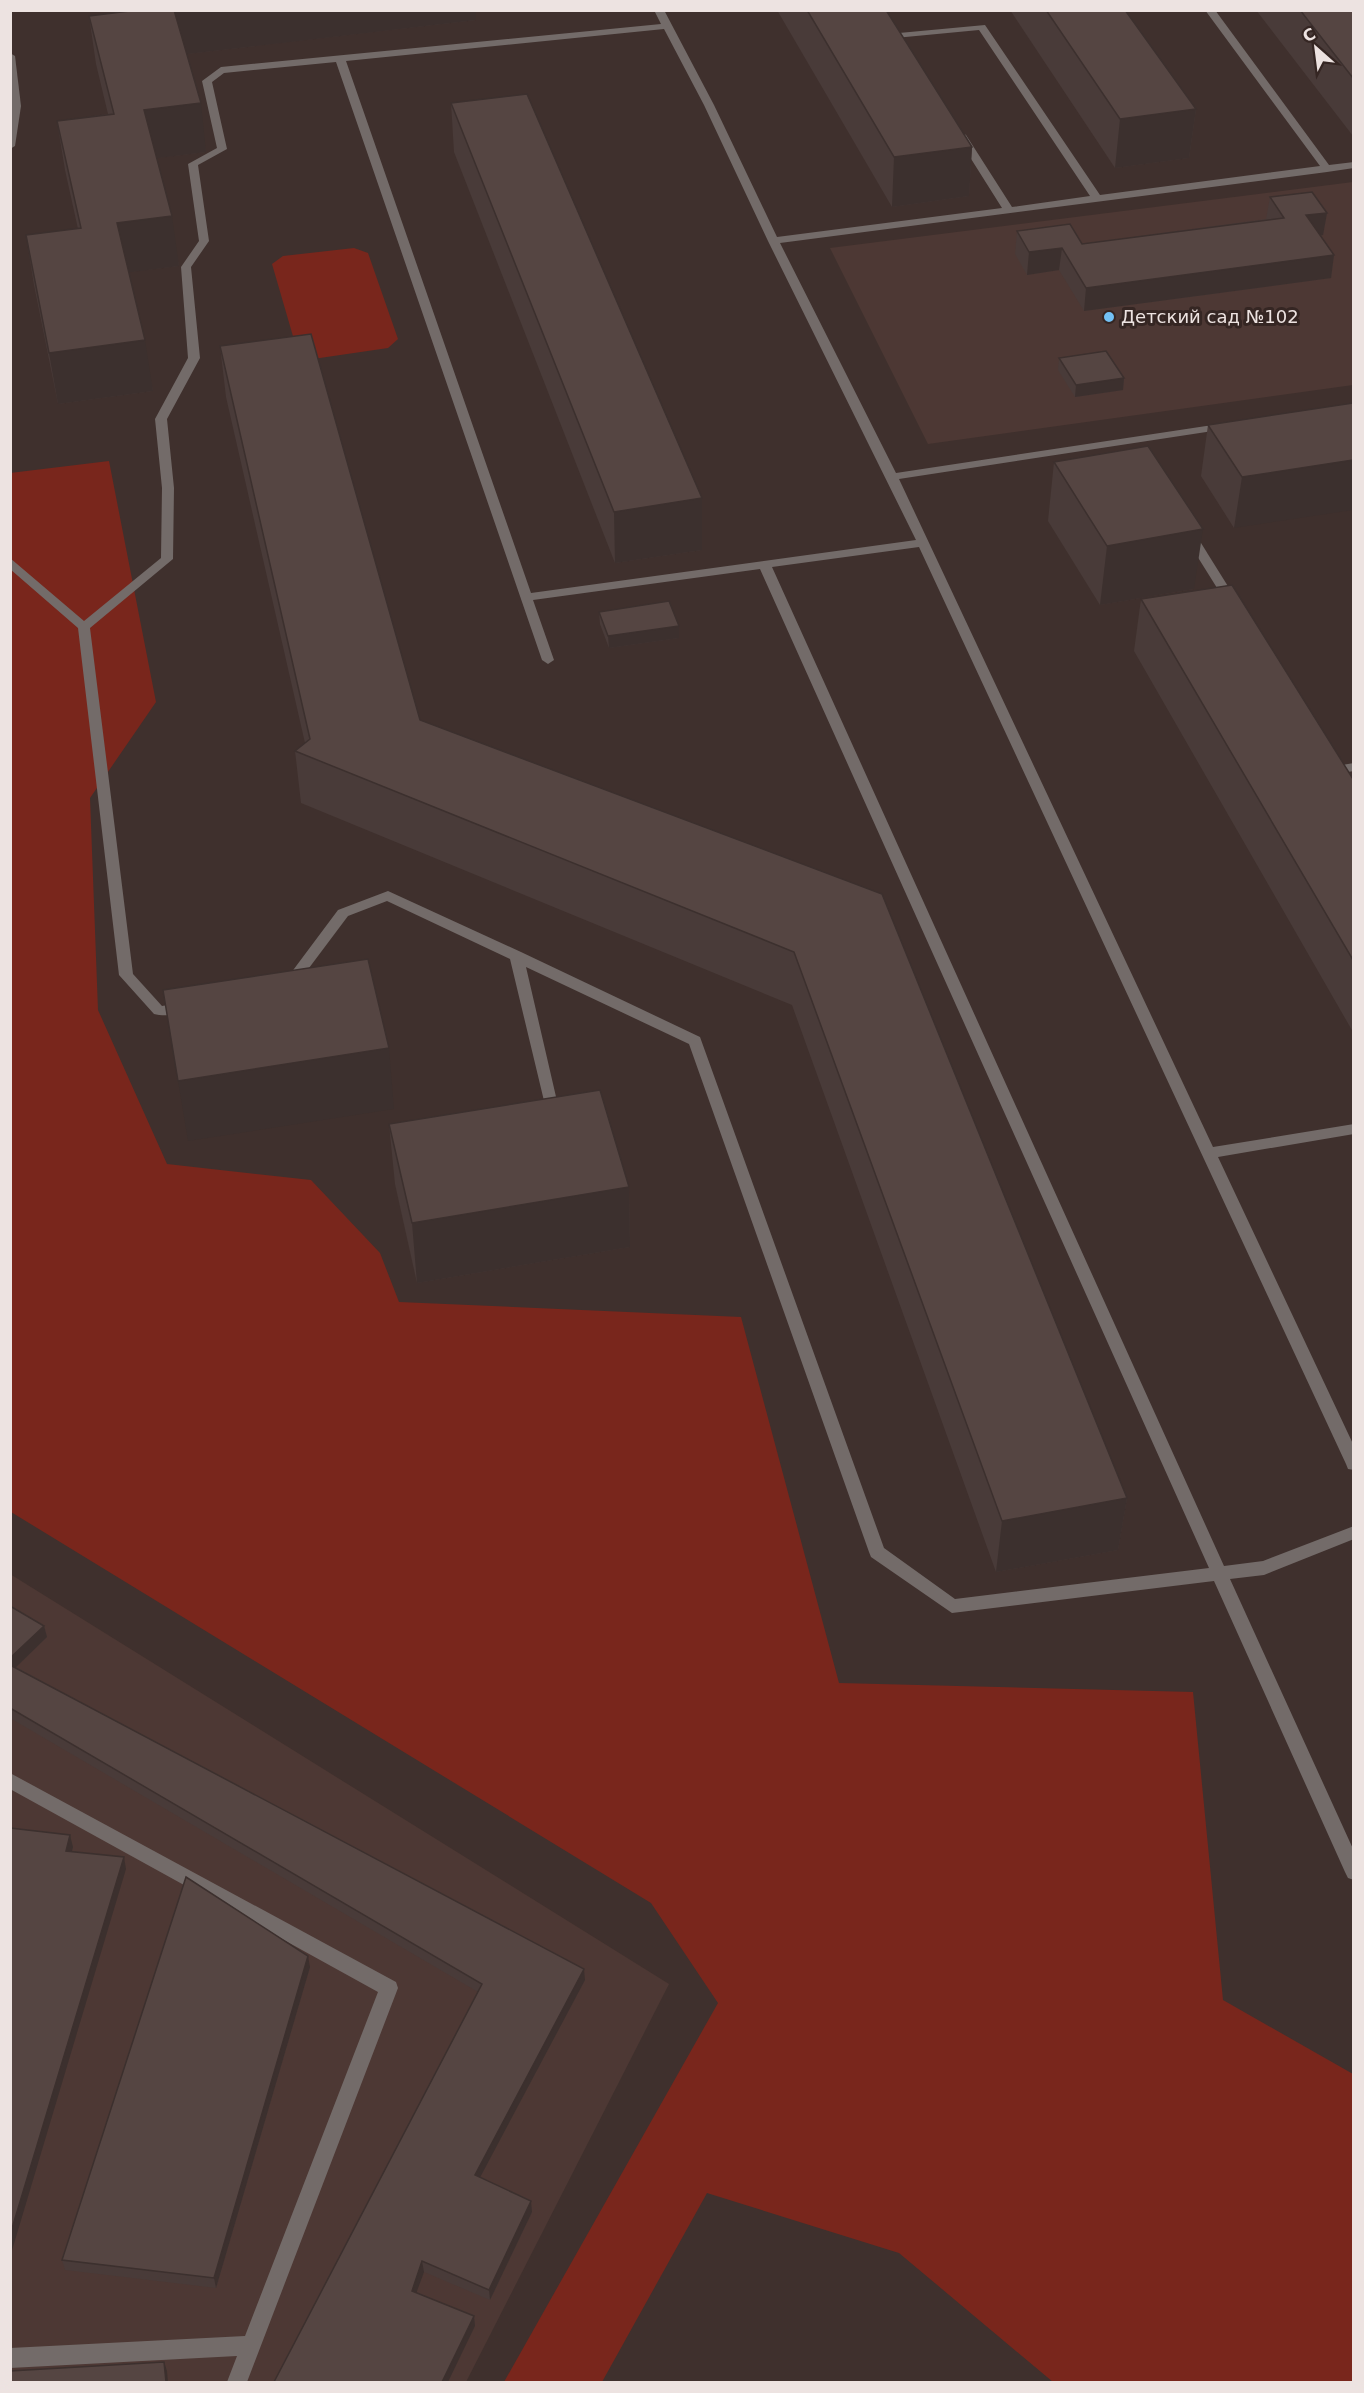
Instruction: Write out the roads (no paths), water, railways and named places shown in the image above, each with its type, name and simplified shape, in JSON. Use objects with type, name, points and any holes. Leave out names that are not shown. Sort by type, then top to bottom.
[{"type":"lane","points":[[659,10],[710,105],[774,241],[892,477],[1353,1464]]},
{"type":"lane","points":[[1210,10],[1327,169]]},
{"type":"lane","points":[[84,627],[167,559],[168,488],[161,419],[194,358],[186,267],[204,242],[194,164],[222,149],[207,81],[221,70],[666,26]]},
{"type":"lane","points":[[899,36],[982,27],[1097,199]]},
{"type":"lane","points":[[10,56],[16,106],[10,146]]},
{"type":"lane","points":[[340,58],[548,660]]},
{"type":"lane","points":[[954,123],[1009,210]]},
{"type":"lane","points":[[774,241],[1353,165]]},
{"type":"lane","points":[[892,477],[1135,445],[1237,424]]},
{"type":"lane","points":[[1181,520],[1243,620]]},
{"type":"lane","points":[[526,597],[923,543]]},
{"type":"lane","points":[[10,562],[84,627],[126,975],[159,1011],[204,1005]]},
{"type":"lane","points":[[764,564],[1353,1872]]},
{"type":"lane","points":[[1335,770],[1353,767]]},
{"type":"lane","points":[[282,994],[343,913],[388,896],[695,1041],[877,1552],[952,1605],[1264,1568],[1353,1532]]},
{"type":"lane","points":[[516,955],[550,1101]]},
{"type":"lane","points":[[1208,1153],[1353,1129]]},
{"type":"lane","points":[[10,1779],[389,1988],[237,2382]]},
{"type":"lane","points":[[10,2358],[252,2345]]},
{"type":"place","name":"Детский сад №102","points":[[1109,317]]}]
